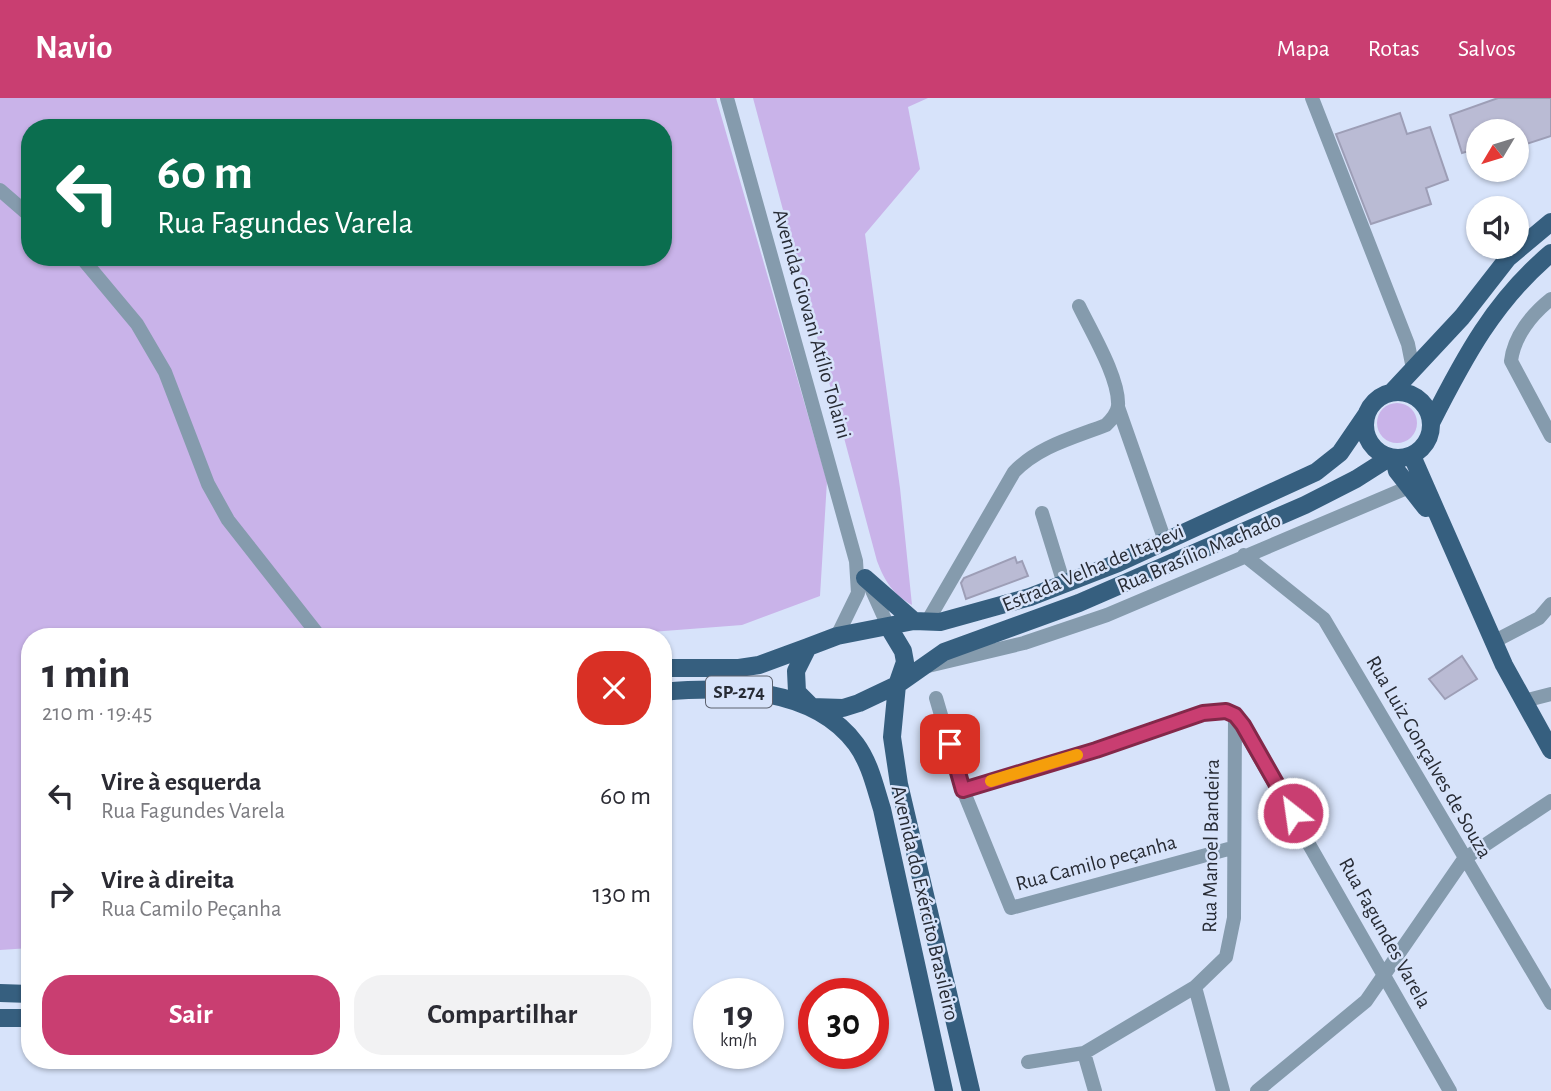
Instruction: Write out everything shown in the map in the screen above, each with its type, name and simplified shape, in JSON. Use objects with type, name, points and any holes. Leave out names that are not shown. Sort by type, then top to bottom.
[{"type":"main road","points":[[1551,222],[1508,258],[1462,317],[1392,392],[1376,400],[1366,415],[1367,439],[1380,454],[1391,458],[1412,456],[1427,443],[1434,418],[1475,338],[1519,283],[1551,253]]},
{"type":"main road","points":[[1392,392],[1401,392],[1418,399],[1434,418]]},
{"type":"main road","name":"Estrada Velha de Itapevi","points":[[672,668],[739,668],[759,665],[837,636],[921,622],[940,622],[985,611],[1064,584],[1166,541],[1316,472],[1340,453],[1366,415]]},
{"type":"main road","points":[[1412,456],[1493,642],[1551,750]]},
{"type":"main road","points":[[1391,458],[1397,471],[1439,523]]},
{"type":"main road","name":"Estrada Velha de Itapevi","points":[[672,692],[747,692],[812,707],[843,708],[897,685],[944,652],[1079,603],[1306,505],[1391,458]]},
{"type":"main road","points":[[865,578],[921,622]]},
{"type":"main road","points":[[891,629],[904,651],[905,662],[897,685]]},
{"type":"main road","points":[[808,647],[800,660],[795,680],[797,692],[812,707]]},
{"type":"main road","name":"Avenida do Exército Brasileiro","points":[[897,685],[891,737],[899,785],[971,1091]]},
{"type":"main road","name":"Avenida do Exército Brasileiro","points":[[812,707],[839,726],[856,745],[870,770],[882,809],[944,1091]]},
{"type":"main road","points":[[0,993],[21,993]]},
{"type":"main road","points":[[0,1018],[21,1018]]},
{"type":"street","name":"Avenida Giovani Atílio Tolaini","points":[[727,98],[856,561]]},
{"type":"street","points":[[1312,98],[1408,344],[1413,369]]},
{"type":"street","points":[[0,190],[21,209]]},
{"type":"street","points":[[0,206],[17,206]]},
{"type":"street","points":[[89,266],[137,324],[165,372],[208,484],[228,520],[313,628]]},
{"type":"street","points":[[1549,426],[1511,361],[1520,335],[1539,308],[1551,299]]},
{"type":"street","points":[[1079,306],[1114,382],[1125,434],[1166,541]]},
{"type":"street","points":[[921,622],[1014,472],[1028,457],[1046,447],[1106,425],[1118,407]]},
{"type":"street","name":"Rua Brasílio Machado","points":[[920,669],[1024,643],[1107,615],[1409,487]]},
{"type":"street","points":[[1042,513],[1064,584]]},
{"type":"street","name":"Rua Luiz Gonçalves de Souza","points":[[1244,555],[1324,619],[1551,1003]]},
{"type":"street","points":[[856,561],[891,629]]},
{"type":"street","points":[[837,636],[858,593],[856,561]]},
{"type":"street","points":[[1493,642],[1539,618],[1551,604]]},
{"type":"street","points":[[1524,701],[1551,694]]},
{"type":"street","name":"Rua Camilo peçanha","points":[[936,698],[963,790],[1010,908],[1232,848]]},
{"type":"street","points":[[963,790],[1096,750],[1203,713],[1226,711],[1235,715]]},
{"type":"street","name":"Rua Manoel Bandeira","points":[[1028,1062],[1084,1053],[1195,987],[1226,957],[1231,940],[1235,715]]},
{"type":"street","name":"Rua Fagundes Varela","points":[[1235,715],[1450,1091]]},
{"type":"street","points":[[1257,1091],[1356,1011],[1384,976],[1464,859],[1551,801]]},
{"type":"street","points":[[1195,987],[1223,1091]]},
{"type":"street","points":[[1084,1053],[1094,1091]]},
{"type":"shaded area","points":[[0,98],[716,98],[827,481],[820,596],[742,625],[672,630],[672,628],[21,628],[21,949],[0,950]]},
{"type":"shaded area","points":[[753,98],[928,98],[908,107],[920,169],[865,234],[900,488],[912,605],[890,587],[877,561]]},
{"type":"shaded area","points":[[1397,403],[1411,409],[1417,423],[1411,437],[1397,443],[1383,437],[1377,423],[1383,409]]},
{"type":"building","points":[[1498,98],[1551,98],[1551,136],[1530,143],[1530,119],[1466,119],[1466,152],[1462,153],[1450,115]]},
{"type":"building","points":[[1400,113],[1407,134],[1430,127],[1448,180],[1426,188],[1431,204],[1371,224],[1336,134]]},
{"type":"building","points":[[1015,557],[1017,563],[1022,561],[1028,576],[966,599],[961,583],[964,578]]},
{"type":"building","points":[[1462,656],[1477,679],[1445,699],[1429,679]]},
{"type":"slow traffic","points":[[991,781],[1077,755]]},
{"type":"route","points":[[950,744],[963,790],[1025,769],[1096,750],[1203,713],[1226,711],[1235,715],[1243,725],[1293,813]]}]
